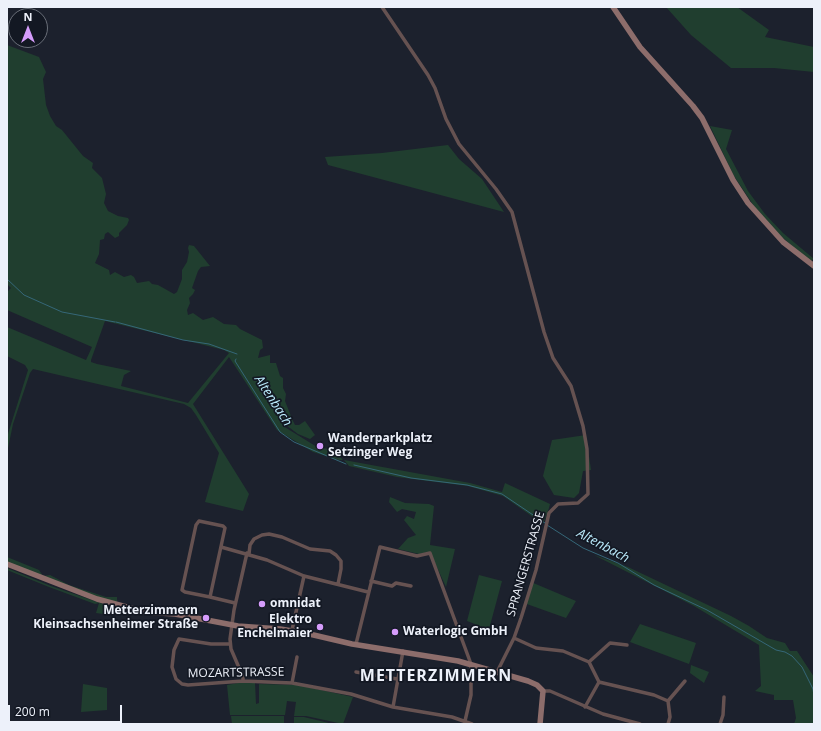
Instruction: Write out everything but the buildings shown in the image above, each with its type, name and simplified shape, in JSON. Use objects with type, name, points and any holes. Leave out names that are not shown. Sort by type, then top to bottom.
[{"type":"main road","points":[[613,7],[640,47],[676,85],[698,112],[733,180],[748,203],[783,242],[814,266]]},
{"type":"main road","points":[[7,564],[77,592],[145,612],[175,614],[232,625],[292,630],[356,644],[471,664],[533,683],[543,691],[540,724]]},
{"type":"street","name":"SPRANGERSTRASSE","points":[[382,7],[428,75],[435,88],[446,119],[459,144],[496,188],[512,212],[544,332],[553,358],[571,386],[583,426],[587,450],[588,494],[578,503],[558,504],[549,513],[536,570],[514,638],[497,672]]},
{"type":"street","points":[[210,598],[225,527],[197,521],[182,589],[185,592],[210,598],[235,603]]},
{"type":"street","points":[[243,681],[243,677],[230,644],[235,603],[250,545],[254,539],[262,535],[269,534],[282,537],[306,548],[330,551],[341,561],[338,584]]},
{"type":"street","points":[[221,547],[267,560],[304,576],[368,592]]},
{"type":"street","points":[[356,644],[370,581],[380,547],[417,556],[430,553],[471,664],[471,695],[464,722]]},
{"type":"street","points":[[292,630],[304,576]]},
{"type":"street","points":[[370,581],[392,586],[396,583],[411,586]]},
{"type":"street","points":[[514,638],[536,648],[562,651],[589,662],[599,682]]},
{"type":"street","name":"MOZARTSTRASSE","points":[[230,644],[211,644],[179,639],[174,650],[172,667],[173,673],[179,682],[188,685],[243,681],[292,683],[351,694],[393,707],[452,717],[472,724]]},
{"type":"street","points":[[589,662],[610,643],[616,642],[627,645]]},
{"type":"street","points":[[393,707],[403,652]]},
{"type":"street","name":"MOZARTSTRASSE","points":[[292,683],[297,657]]},
{"type":"street","points":[[356,672],[397,679]]},
{"type":"street","points":[[668,724],[670,716],[668,701],[685,681]]},
{"type":"street","points":[[599,682],[654,695],[668,701]]},
{"type":"street","points":[[584,706],[599,682]]},
{"type":"street","points":[[543,691],[556,693],[627,723],[640,724]]},
{"type":"street","points":[[720,724],[723,715],[724,697]]},
{"type":"green space","points":[[666,7],[737,7],[769,30],[765,37],[814,47],[814,72],[774,68],[731,68],[691,35]]},
{"type":"green space","points":[[7,45],[8,48],[15,48],[39,57],[46,72],[43,79],[46,105],[50,116],[56,126],[62,130],[83,156],[93,163],[92,168],[102,178],[106,194],[104,203],[108,211],[118,216],[128,218],[129,220],[127,225],[119,233],[119,236],[115,238],[108,232],[105,234],[104,239],[100,240],[99,254],[95,263],[109,270],[110,275],[115,272],[124,277],[131,275],[137,283],[149,281],[152,284],[158,285],[174,294],[177,292],[182,279],[182,270],[187,262],[189,245],[194,246],[210,266],[201,267],[198,271],[192,288],[195,290],[189,298],[190,303],[187,310],[188,315],[193,313],[203,320],[213,317],[224,324],[236,325],[240,329],[262,340],[263,348],[260,350],[258,358],[270,355],[270,363],[276,363],[280,376],[283,378],[283,388],[286,394],[285,401],[295,425],[299,425],[305,421],[315,435],[310,439],[298,434],[286,425],[283,426],[317,447],[334,450],[343,460],[313,452],[277,430],[229,357],[193,404],[249,494],[243,511],[205,502],[219,453],[191,408],[184,404],[33,369],[30,373],[13,424],[7,453],[8,434],[28,370],[25,365],[7,356],[7,327],[86,360],[92,347],[7,310],[7,292],[11,288],[7,284]],"holes":[[[105,321],[224,350],[229,353],[188,403],[121,386],[124,375],[131,371],[91,362]]]},
{"type":"green space","points":[[710,126],[732,130],[726,149],[748,191],[765,214],[783,233],[814,259],[810,261],[776,232],[760,215],[734,176]]},
{"type":"green space","points":[[448,145],[459,159],[482,179],[504,212],[328,165],[325,157],[382,153]]},
{"type":"green space","points":[[586,435],[591,470],[583,471],[579,493],[574,498],[554,495],[543,476],[552,440]]},
{"type":"green space","points":[[344,460],[470,483],[502,492],[505,483],[550,504],[543,524],[503,496],[468,486],[397,477],[349,466]]},
{"type":"green space","points":[[390,497],[405,503],[429,504],[434,506],[430,545],[455,549],[446,587],[430,552],[419,554],[398,549],[408,538],[416,535],[404,520],[407,516],[414,519],[416,512],[402,509],[397,512],[389,502]]},
{"type":"green space","points":[[594,555],[628,567],[731,616],[767,638],[785,643],[790,651],[797,651],[814,677],[814,724],[794,724],[796,718],[793,700],[774,700],[774,695],[755,691],[761,686],[759,645],[694,606]]},
{"type":"green space","points":[[7,557],[39,570],[43,576],[50,575],[69,585],[106,597],[117,597],[117,602],[93,596],[7,562]]},
{"type":"green space","points":[[7,568],[51,586],[115,608],[115,611],[110,615],[96,613],[99,603],[95,604],[49,587],[7,570]]},
{"type":"green space","points":[[479,575],[502,581],[488,633],[474,627],[475,624],[467,621]]},
{"type":"green space","points":[[531,582],[576,601],[566,618],[524,603]]},
{"type":"green space","points":[[640,624],[696,643],[689,664],[630,642]]},
{"type":"green space","points":[[691,665],[709,672],[704,683],[690,673]]},
{"type":"green space","points":[[244,682],[255,683],[256,704],[259,703],[259,684],[298,685],[353,697],[343,724],[306,716],[294,716],[296,702],[287,701],[285,715],[230,715],[227,685]]},
{"type":"green space","points":[[83,684],[107,688],[107,710],[81,712]]},
{"type":"green space","points":[[231,716],[284,716],[284,724],[232,724]]},
{"type":"green space","points":[[294,717],[304,717],[333,724],[294,724]]},
{"type":"waterway","name":"Altenbach","points":[[7,279],[24,295],[62,312],[115,322]]},
{"type":"waterway","name":"Altenbach","points":[[116,322],[183,340],[209,344],[237,354]]},
{"type":"waterway","name":"Altenbach","points":[[236,359],[235,361],[280,432],[294,442],[346,464]]},
{"type":"waterway","name":"Altenbach","points":[[354,465],[411,478],[467,485],[502,494],[545,523]]},
{"type":"waterway","name":"Altenbach","points":[[547,525],[583,548],[618,563],[654,585],[707,610],[776,650],[785,652],[792,656],[802,667],[813,689],[814,696]]},
{"type":"place","name":"Wanderparkplatz Setzinger Weg","points":[[320,446]]},
{"type":"place","name":"omnidat","points":[[262,604]]},
{"type":"place","name":"Metterzimmern Kleinsachsenheimer Straße","points":[[206,618]]},
{"type":"place","name":"Elektro Enchelmaier","points":[[320,627]]},
{"type":"place","name":"Waterlogic GmbH","points":[[395,632]]},
{"type":"district","name":"METTERZIMMERN","points":[[436,676]]}]
